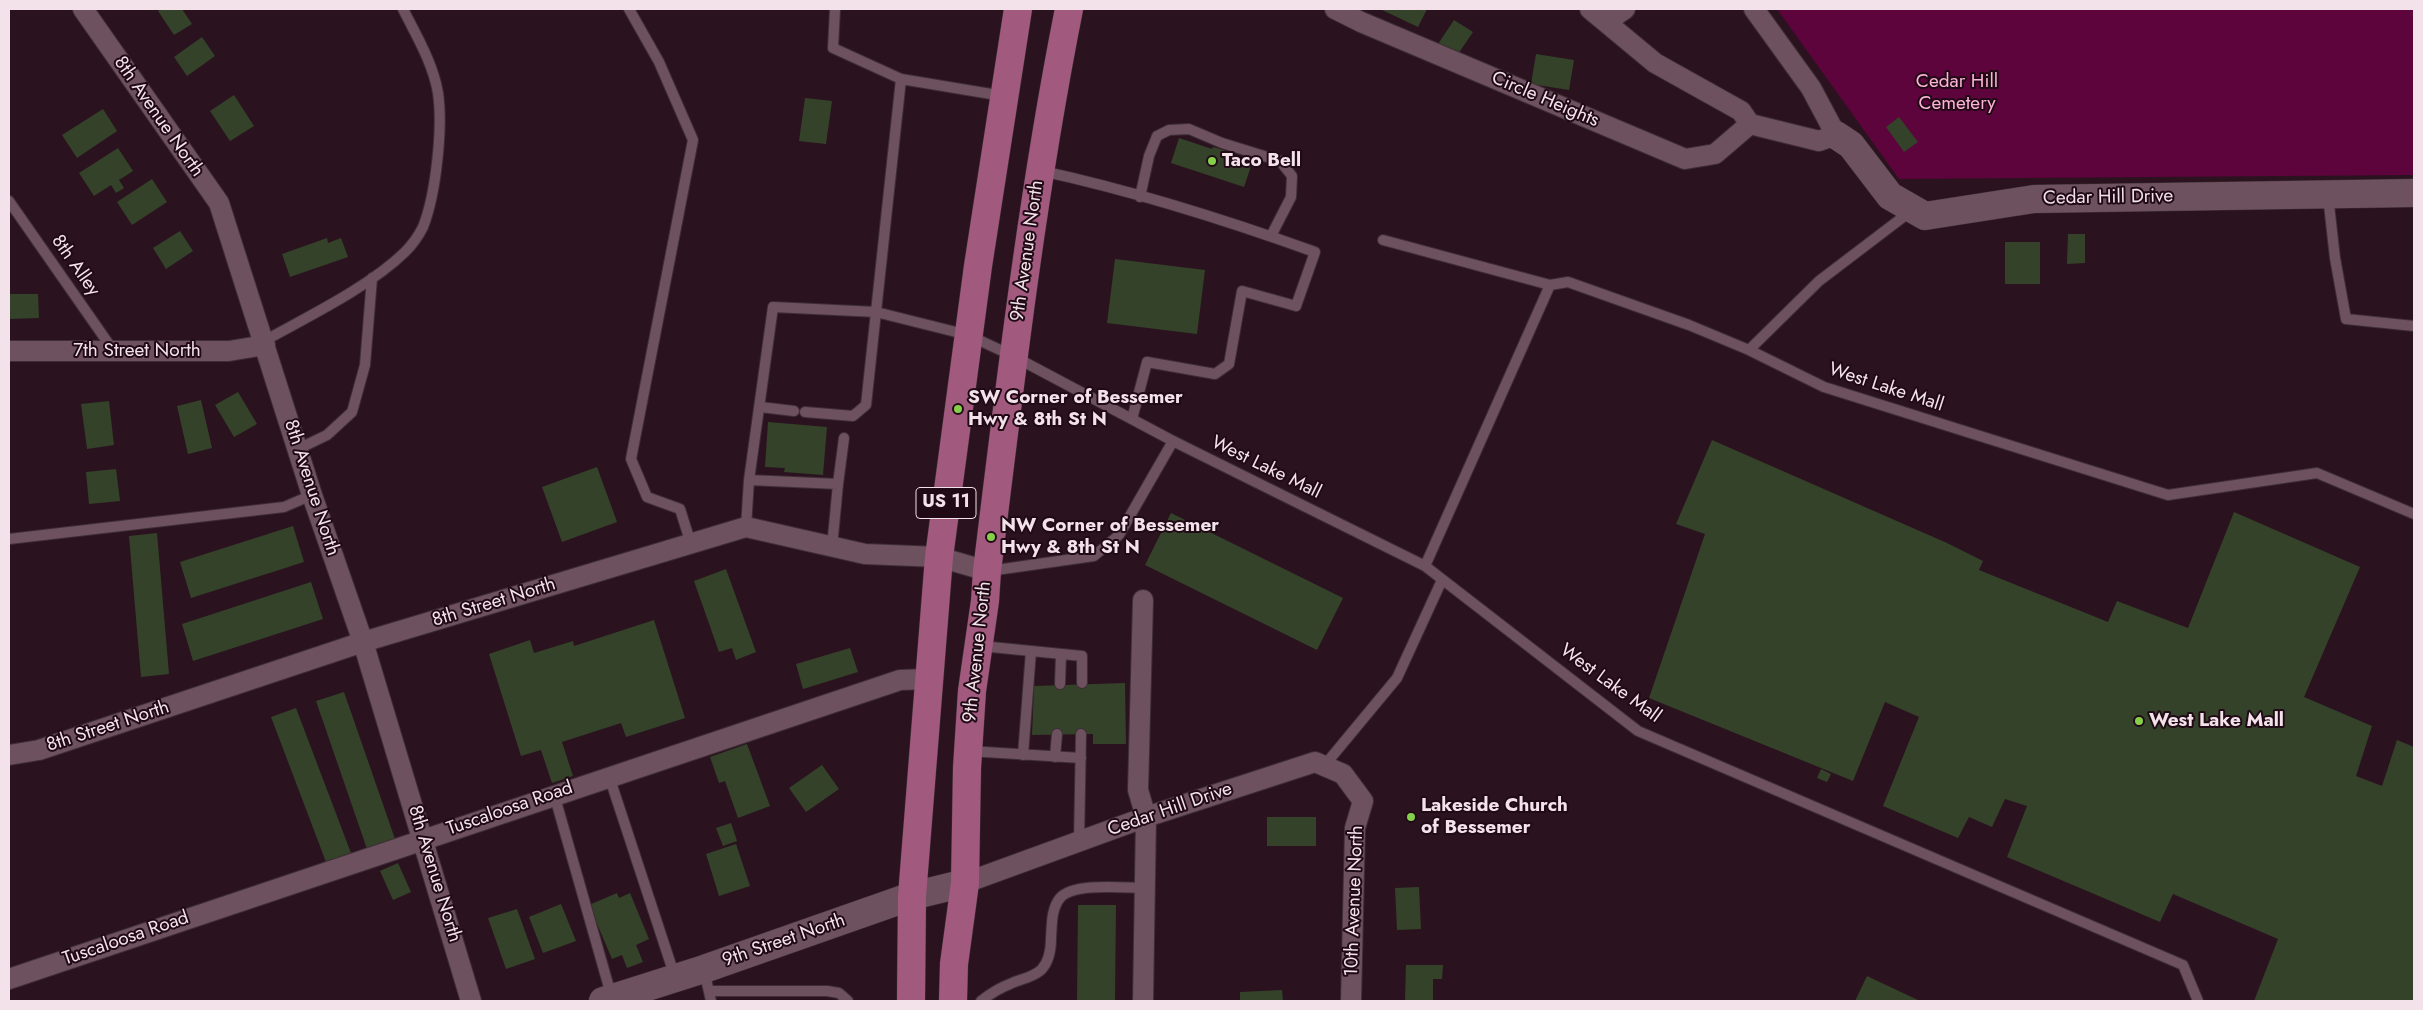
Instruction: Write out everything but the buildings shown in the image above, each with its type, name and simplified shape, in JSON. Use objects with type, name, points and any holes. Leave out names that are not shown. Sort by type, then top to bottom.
[{"type":"main road","name":"US 11","points":[[911,1001],[912,896],[939,557],[968,335],[1018,9]]},
{"type":"main road","name":"9th Avenue North","points":[[953,1001],[954,964],[965,883],[968,751],[972,691],[986,601],[986,571],[1013,356],[1050,104],[1068,9]]},
{"type":"street","name":"8th Avenue North","points":[[83,9],[219,203],[312,495],[363,642],[424,838],[471,1001]]},
{"type":"street","name":"Circle Heights","points":[[1335,9],[1361,22],[1685,159],[1715,154],[1750,124]]},
{"type":"street","points":[[1590,9],[1655,63],[1740,111],[1750,124],[1818,141],[1836,135],[1811,88],[1754,9]]},
{"type":"street","points":[[1606,22],[1625,9]]},
{"type":"street","name":"Cedar Hill Drive","points":[[1836,135],[1851,145],[1890,196],[1925,216],[2034,199],[2414,193]]},
{"type":"street","name":"7th Street North","points":[[9,351],[229,351],[265,343]]},
{"type":"street","name":"8th Street North","points":[[9,755],[40,750],[363,642],[746,527],[864,554],[939,557],[986,571]]},
{"type":"street","points":[[1143,600],[1138,790],[1146,817],[1143,1001]]},
{"type":"street","name":"Tuscaloosa Road","points":[[9,979],[554,794],[900,680],[928,679]]},
{"type":"street","name":"Cedar Hill Drive","points":[[965,883],[1146,817],[1315,762],[1343,774],[1363,801]]},
{"type":"street","name":"10th Avenue North","points":[[1351,1001],[1355,828],[1363,801]]},
{"type":"street","name":"9th Street North","points":[[608,1000],[675,978],[708,987],[912,896],[965,883]]},
{"type":"lane","points":[[265,343],[372,278],[406,251],[422,229],[431,198],[439,140],[438,93],[432,67],[403,9]]},
{"type":"lane","points":[[629,9],[659,62],[693,140],[631,459],[647,497],[680,509],[691,544]]},
{"type":"lane","points":[[835,9],[833,48],[900,79],[1004,96]]},
{"type":"lane","points":[[805,412],[853,416],[866,406],[900,79]]},
{"type":"lane","points":[[1140,197],[1149,156],[1157,136],[1169,130],[1189,129],[1222,143],[1280,161],[1292,176],[1291,197],[1271,236]]},
{"type":"lane","points":[[1040,170],[1140,197],[1271,236],[1315,252],[1296,306],[1242,291],[1229,364],[1215,374],[1147,362],[1132,419]]},
{"type":"lane","points":[[2328,195],[2335,258],[2346,319],[2414,326]]},
{"type":"lane","name":"8th Alley","points":[[9,201],[113,350]]},
{"type":"lane","points":[[1749,350],[1818,281],[1914,210]]},
{"type":"lane","name":"West Lake Mall","points":[[1384,240],[1550,284],[1568,282],[1689,325],[1749,350],[1824,387],[2168,495],[2317,473],[2414,514]]},
{"type":"lane","points":[[298,449],[327,435],[352,412],[365,365],[372,278]]},
{"type":"lane","points":[[1425,566],[1550,284]]},
{"type":"lane","name":"West Lake Mall","points":[[760,407],[773,307],[876,312],[968,335],[1013,356],[1173,441],[1425,566],[1638,731],[2183,965],[2198,1001]]},
{"type":"lane","points":[[746,527],[749,480],[760,407],[794,411]]},
{"type":"lane","points":[[832,546],[844,438]]},
{"type":"lane","points":[[986,571],[1094,556],[1119,535],[1173,441]]},
{"type":"lane","points":[[749,480],[838,484]]},
{"type":"lane","points":[[9,539],[284,508],[312,495]]},
{"type":"lane","points":[[1324,766],[1396,678],[1442,580]]},
{"type":"lane","points":[[979,646],[1082,656],[1082,683]]},
{"type":"lane","points":[[1023,755],[1031,651]]},
{"type":"lane","points":[[1060,684],[1061,654]]},
{"type":"lane","points":[[1055,756],[1057,734]]},
{"type":"lane","points":[[1080,842],[1081,734]]},
{"type":"lane","points":[[968,751],[1081,758]]},
{"type":"lane","points":[[609,776],[675,978]]},
{"type":"lane","points":[[554,794],[608,1000]]},
{"type":"lane","points":[[980,1001],[993,992],[1012,983],[1029,978],[1041,970],[1048,959],[1054,909],[1060,898],[1070,891],[1082,888],[1145,888]]},
{"type":"lane","points":[[708,987],[839,993],[848,1001]]},
{"type":"green space","name":"Cedar Hill Cemetery","points":[[1777,9],[2414,9],[2414,175],[1899,179]]},
{"type":"place","name":"Taco Bell","points":[[1212,161]]},
{"type":"place","name":"SW Corner of Bessemer Hwy & 8th St N","points":[[958,409]]},
{"type":"place","name":"NW Corner of Bessemer Hwy & 8th St N","points":[[991,537]]},
{"type":"place","name":"West Lake Mall","points":[[2139,721]]},
{"type":"place","name":"Lakeside Church of Bessemer","points":[[1411,817]]}]
